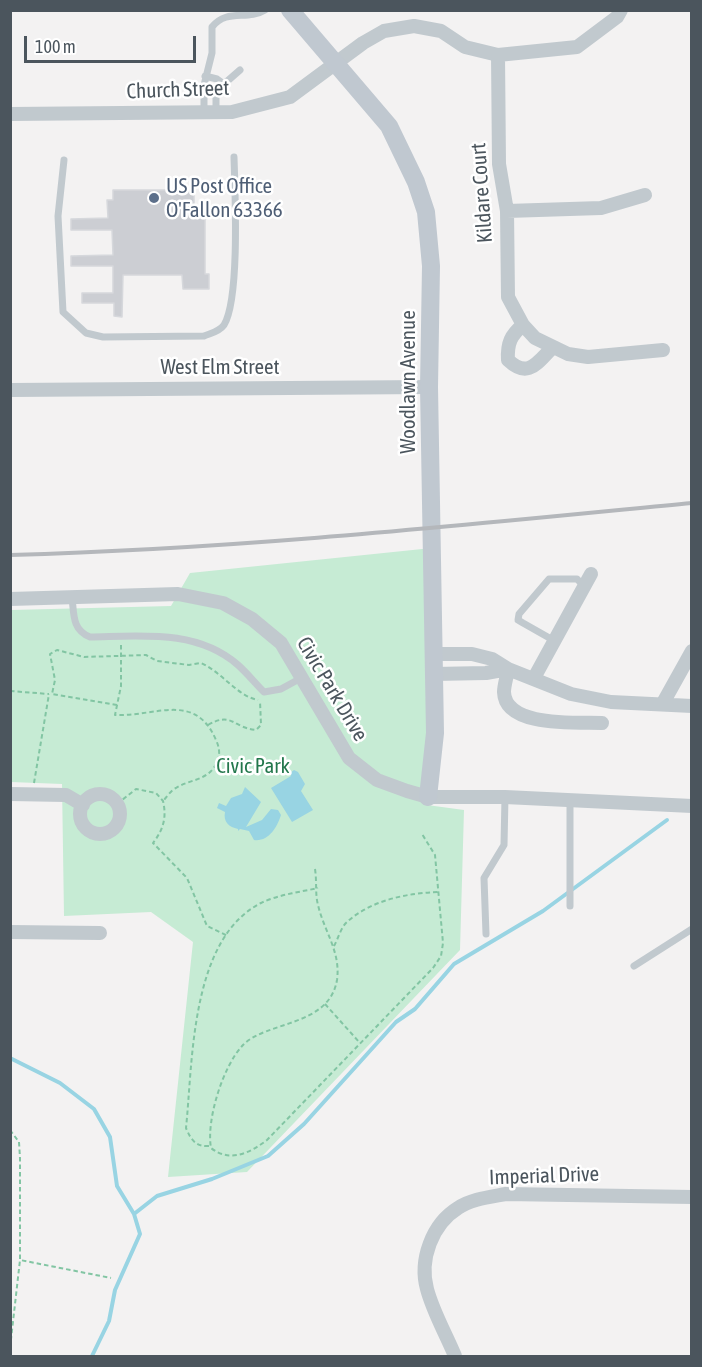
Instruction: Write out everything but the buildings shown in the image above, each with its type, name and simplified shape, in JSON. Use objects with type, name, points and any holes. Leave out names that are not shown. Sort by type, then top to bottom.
[{"type":"street","name":"Woodlawn Avenue","points":[[290,10],[389,126],[416,182],[426,212],[430,239],[429,387],[435,733],[428,797]]},
{"type":"street","name":"Church Street","points":[[10,114],[232,112],[290,97],[363,43],[384,31],[414,26],[441,31],[465,47],[498,55],[577,47],[617,17],[621,10]]},
{"type":"street","name":"Kildare Court","points":[[498,55],[499,164],[507,211],[508,297],[523,325],[535,338],[568,354],[588,357],[663,351]]},
{"type":"street","points":[[507,211],[601,208],[645,195]]},
{"type":"street","points":[[523,325],[512,334],[509,341],[508,360],[515,366],[525,369],[535,366],[552,348]]},
{"type":"street","name":"West Elm Street","points":[[10,390],[429,387]]},
{"type":"street","points":[[534,678],[587,580]]},
{"type":"street","name":"Civic Park Drive","points":[[10,599],[178,594],[223,603],[252,619],[281,643],[349,758],[377,780],[428,797],[505,797],[692,806]]},
{"type":"street","points":[[663,704],[692,651]]},
{"type":"street","points":[[434,654],[472,654],[492,659],[508,669],[571,694],[601,700],[692,706]]},
{"type":"street","points":[[434,674],[486,673],[508,669]]},
{"type":"street","points":[[508,669],[504,694],[510,709],[527,719],[602,723]]},
{"type":"street","points":[[10,794],[66,795],[83,805]]},
{"type":"street","points":[[106,795],[117,804],[120,810],[118,823],[114,829],[102,834],[91,831],[82,823],[83,805],[93,796],[106,795]]},
{"type":"street","points":[[10,932],[100,933]]},
{"type":"street","name":"Imperial Drive","points":[[455,1356],[427,1289],[424,1273],[430,1242],[446,1217],[458,1207],[481,1198],[506,1194],[692,1197]]},
{"type":"lane","points":[[210,112],[205,76],[212,53],[214,24],[226,15],[254,15],[265,10]]},
{"type":"lane","points":[[210,112],[216,95],[224,84],[240,70]]},
{"type":"lane","points":[[205,76],[217,79],[224,84]]},
{"type":"lane","points":[[64,160],[58,216],[63,312],[86,333],[103,337],[204,336],[219,331],[230,310],[235,240],[234,158]]},
{"type":"lane","points":[[553,640],[519,620],[519,614],[549,579],[587,580]]},
{"type":"lane","points":[[72,597],[74,617],[81,633],[90,637],[185,638],[212,648],[237,664],[264,692],[281,689],[303,677]]},
{"type":"lane","points":[[486,933],[484,878],[504,845],[505,797]]},
{"type":"lane","points":[[570,800],[570,906]]},
{"type":"lane","points":[[634,966],[692,929]]},
{"type":"path","points":[[121,636],[121,686],[115,715],[184,710],[200,716],[208,725],[219,747],[220,759],[211,771],[194,782],[176,788],[163,801]]},
{"type":"path","points":[[32,794],[50,694],[55,680],[50,654],[57,650],[84,657],[146,655],[168,663],[189,665],[201,663],[226,678],[244,698],[261,700],[258,705],[261,725],[256,730],[247,729],[230,719],[219,718],[208,725]]},
{"type":"path","points":[[10,691],[50,694],[117,705]]},
{"type":"path","points":[[117,804],[136,789],[156,793],[163,801],[164,822],[161,832],[153,843],[187,878],[207,926],[228,936]]},
{"type":"path","points":[[318,888],[263,902],[252,908],[228,936],[206,974],[194,1022],[186,1128],[191,1139],[198,1145],[210,1146],[217,1153],[237,1156],[251,1152],[285,1124],[434,968],[441,956],[443,943],[435,855],[422,834]]},
{"type":"path","points":[[210,1146],[212,1115],[219,1089],[244,1044],[314,1013],[324,1004],[337,980],[334,946],[318,908],[315,869]]},
{"type":"path","points":[[334,946],[345,922],[368,909],[401,895],[438,892]]},
{"type":"path","points":[[324,1004],[360,1043]]},
{"type":"path","points":[[10,1130],[19,1142],[20,1158],[20,1260],[10,1348]]},
{"type":"path","points":[[20,1260],[111,1278]]},
{"type":"green space","name":"Civic Park","points":[[432,548],[427,805],[464,810],[460,950],[247,1172],[168,1177],[193,942],[151,912],[64,916],[62,784],[11,782],[11,610],[171,606],[190,573]]},
{"type":"water","points":[[294,770],[298,772],[305,784],[301,791],[313,810],[292,822],[271,788],[291,776],[290,773]]},
{"type":"water","points":[[245,787],[261,802],[246,827],[262,820],[271,809],[278,810],[281,815],[277,825],[264,839],[254,840],[249,831],[240,829],[238,831],[226,821],[225,812],[217,808],[219,803],[226,806],[231,798],[242,794]]},
{"type":"waterway","points":[[134,1214],[157,1196],[212,1179],[268,1156],[304,1124],[396,1022],[415,1009],[454,964],[543,911],[667,820]]},
{"type":"waterway","points":[[10,1058],[60,1083],[94,1109],[110,1137],[117,1186],[134,1214],[140,1234],[115,1290],[109,1321],[92,1356]]},
{"type":"railway","points":[[10,555],[266,542],[692,503]]},
{"type":"place","name":"US Post Office O'Fallon 63366","points":[[154,198]]}]
